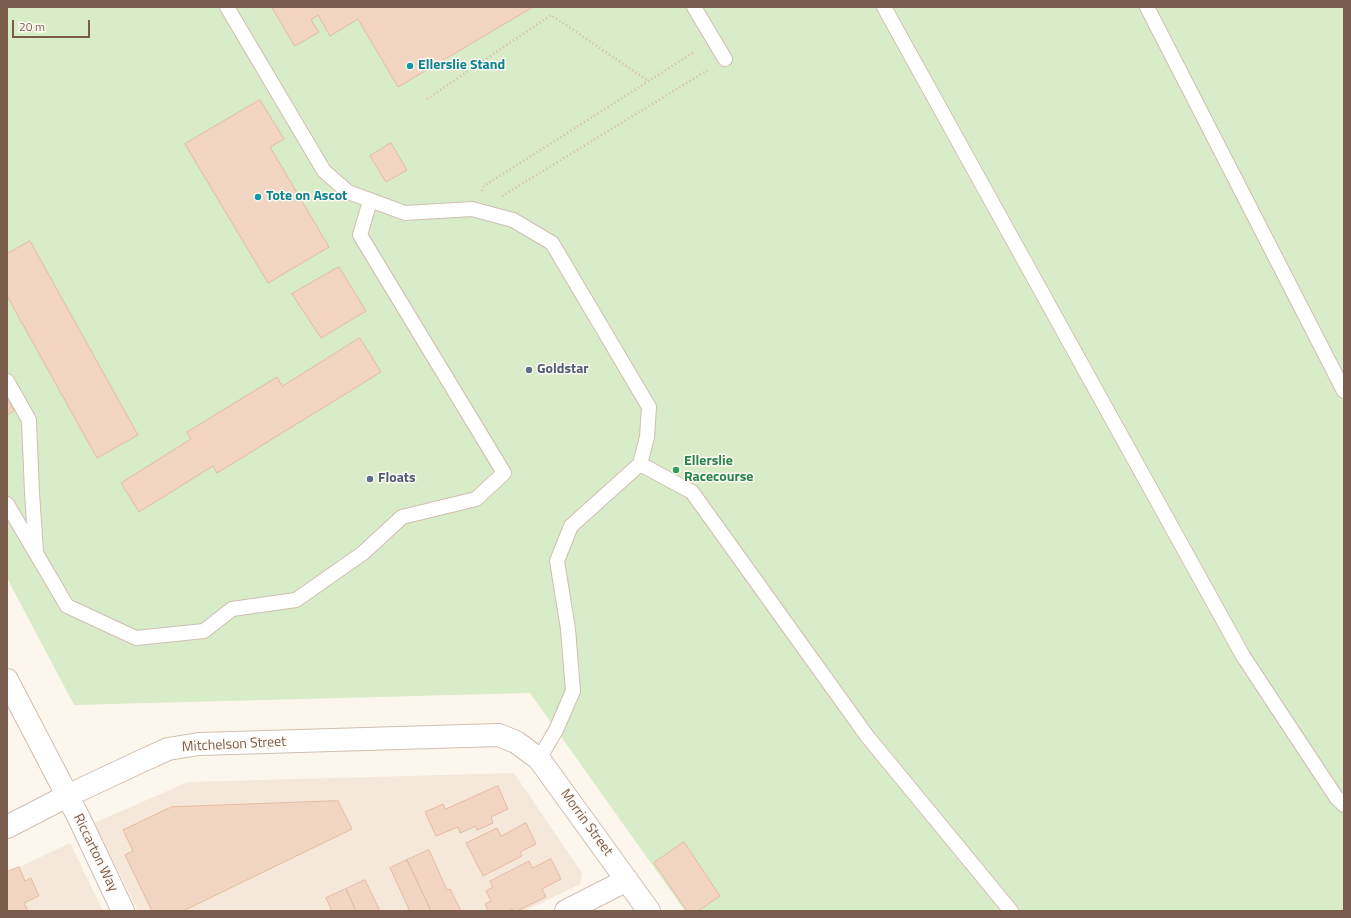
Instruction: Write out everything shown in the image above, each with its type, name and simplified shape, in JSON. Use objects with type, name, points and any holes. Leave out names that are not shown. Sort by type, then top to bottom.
[{"type":"street","points":[[7,680],[67,796]]},
{"type":"street","name":"Mitchelson Street","points":[[7,827],[67,796],[168,749],[199,744],[499,735],[516,742]]},
{"type":"street","name":"Morrin Street","points":[[516,742],[539,759],[649,911]]},
{"type":"street","name":"Riccarton Way","points":[[67,796],[123,911]]},
{"type":"street","points":[[566,911],[627,880]]},
{"type":"lane","points":[[227,7],[324,171],[348,192],[370,202],[405,213],[477,210],[513,220],[552,243],[649,407],[647,437],[640,464],[571,526],[557,561],[568,629],[573,691],[556,730],[539,759]]},
{"type":"lane","points":[[694,7],[726,60]]},
{"type":"lane","points":[[884,7],[1243,656],[1336,797],[1344,806]]},
{"type":"lane","points":[[1147,7],[1344,391]]},
{"type":"lane","points":[[7,504],[66,606],[136,638],[204,631],[232,609],[296,600],[363,553],[402,517],[476,499],[504,473],[360,235],[370,202]]},
{"type":"lane","points":[[7,381],[29,420],[32,492],[37,555]]},
{"type":"lane","points":[[640,464],[692,492],[867,736],[1011,911]]},
{"type":"path","points":[[427,99],[551,15],[647,80]]},
{"type":"path","points":[[477,210],[484,186],[647,80],[694,52]]},
{"type":"path","points":[[477,210],[726,60]]},
{"type":"shaded area","points":[[514,773],[582,873],[580,884],[525,911],[138,911],[94,823],[188,782]]},
{"type":"shaded area","points":[[70,843],[103,911],[7,911],[7,873]]},
{"type":"green space","name":"Ellerslie Racecourse","points":[[7,7],[1344,7],[1344,911],[685,911],[530,693],[74,705],[7,578]]},
{"type":"building","name":"Ellerslie Stand","points":[[272,7],[533,7],[398,87],[358,19],[330,36],[318,15],[311,20],[319,32],[295,46]]},
{"type":"building","name":"Tote on Ascot","points":[[260,100],[284,139],[270,147],[329,247],[268,283],[185,144]]},
{"type":"building","points":[[391,143],[407,170],[386,182],[370,156]]},
{"type":"building","points":[[30,241],[138,435],[97,458],[7,296],[7,254]]},
{"type":"building","points":[[339,267],[366,311],[321,338],[292,294]]},
{"type":"building","points":[[360,338],[381,372],[217,473],[213,466],[139,512],[121,483],[191,439],[187,432],[277,377],[282,386]]},
{"type":"building","points":[[7,398],[14,411],[7,415]]},
{"type":"building","points":[[498,786],[508,809],[491,817],[493,823],[477,830],[476,826],[460,833],[458,827],[436,836],[425,812],[443,804],[445,809]]},
{"type":"building","points":[[338,801],[352,829],[183,911],[152,911],[125,855],[133,851],[123,830],[171,807]]},
{"type":"building","points":[[526,823],[536,844],[520,852],[522,856],[483,876],[466,843],[497,828],[501,836]]},
{"type":"building","points":[[684,842],[720,896],[698,911],[687,911],[654,863]]},
{"type":"building","points":[[429,850],[447,890],[450,889],[461,911],[431,911],[407,860]]},
{"type":"building","points":[[551,859],[561,879],[542,889],[546,897],[517,911],[513,911],[512,909],[508,911],[488,911],[485,904],[491,901],[486,891],[493,887],[490,881],[529,861],[532,868]]},
{"type":"building","points":[[407,860],[431,911],[406,911],[409,909],[390,868]]},
{"type":"building","points":[[19,867],[25,881],[31,878],[39,896],[24,903],[28,911],[7,911],[7,872]]},
{"type":"building","points":[[365,880],[380,911],[356,911],[346,889]]},
{"type":"building","points":[[346,889],[356,911],[332,911],[326,898]]},
{"type":"place","name":"Ellerslie Stand","points":[[410,66]]},
{"type":"place","name":"Tote on Ascot","points":[[258,197]]},
{"type":"place","name":"Goldstar","points":[[529,370]]},
{"type":"place","name":"Ellerslie Racecourse","points":[[676,470]]},
{"type":"place","name":"Floats","points":[[370,479]]}]
